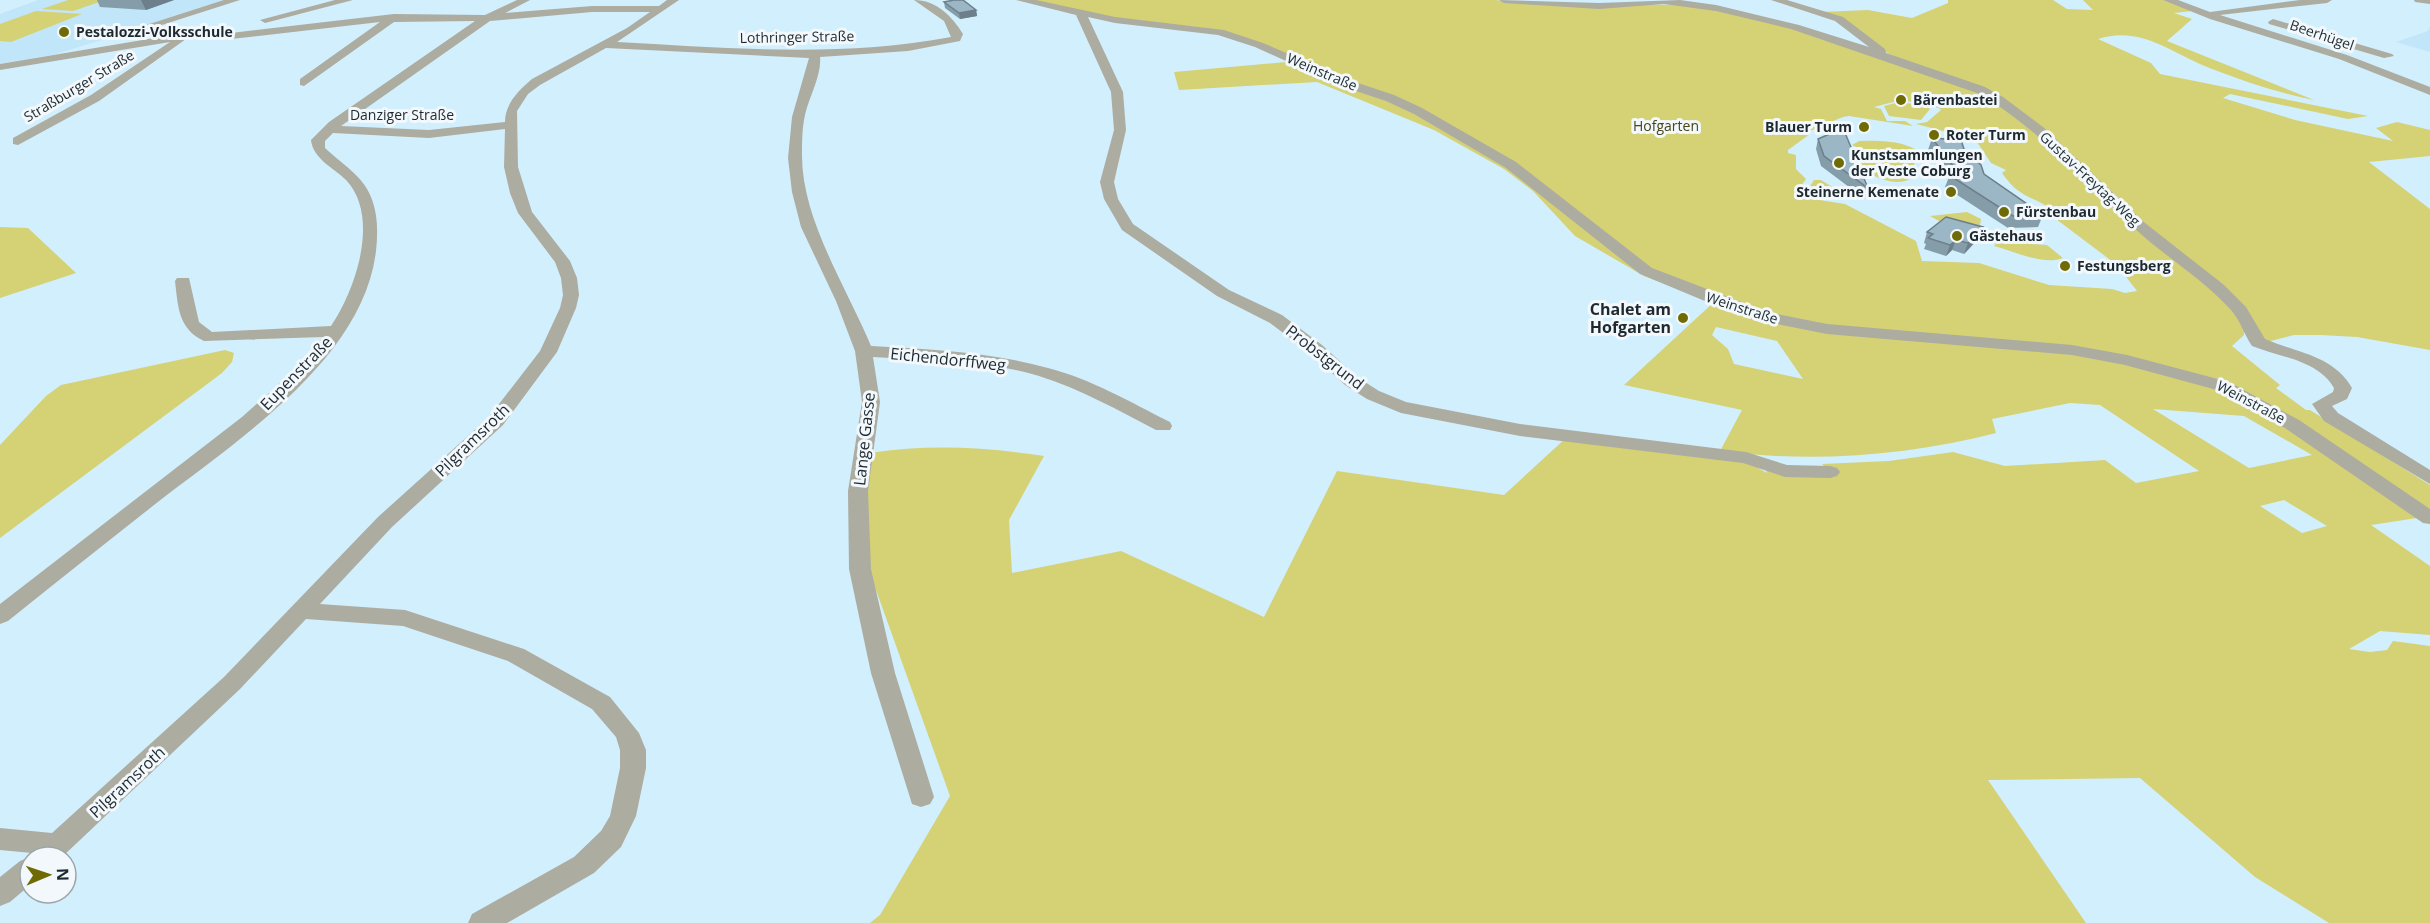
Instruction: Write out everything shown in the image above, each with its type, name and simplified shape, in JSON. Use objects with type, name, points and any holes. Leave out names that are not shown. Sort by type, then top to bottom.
[{"type":"street","points":[[65,57],[68,51],[235,0]]},
{"type":"street","points":[[0,67],[184,36],[348,0]]},
{"type":"street","points":[[332,127],[487,18],[525,0]]},
{"type":"street","name":"Lothringer Straße","points":[[604,45],[732,53],[814,54],[908,48],[954,40],[958,34],[953,22],[919,0]]},
{"type":"street","points":[[1021,0],[1081,14]]},
{"type":"street","name":"Gustav-Freytag-Weg","points":[[1504,0],[1589,6],[1616,6],[1653,1],[1692,4],[1773,21],[1981,90],[2018,113],[2140,226],[2217,288],[2240,310],[2251,326],[2253,336],[2264,345],[2309,361],[2333,375],[2343,388],[2341,395],[2322,402],[2322,408],[2362,437],[2430,478]]},
{"type":"street","name":"Gustav-Freytag-Weg","points":[[1776,0],[1839,19],[1869,43],[1899,61]]},
{"type":"street","name":"Beerhügel","points":[[2168,0],[2312,47],[2430,91]]},
{"type":"street","points":[[2203,13],[2327,0]]},
{"type":"street","points":[[2419,0],[2430,1]]},
{"type":"street","points":[[184,36],[231,36],[332,22],[394,17],[487,18],[667,4]]},
{"type":"street","name":"Pilgramsroth","points":[[57,845],[215,699],[304,610],[385,522],[505,412],[558,335],[569,302],[569,279],[562,261],[535,227],[517,193],[511,167],[511,111],[530,87],[604,45],[667,4]]},
{"type":"street","points":[[2236,11],[2388,56]]},
{"type":"street","name":"Probstgrund","points":[[1081,14],[1117,92],[1120,130],[1107,182],[1111,200],[1127,227],[1223,293],[1276,320],[1316,349],[1351,381],[1373,395],[1401,407],[1520,430],[1746,458],[1785,471],[1830,472]]},
{"type":"street","name":"Weinstraße","points":[[1081,14],[1220,32],[1258,45],[1345,83],[1390,98],[1418,111],[1511,165],[1646,271],[1718,301],[1763,316],[1827,329],[1990,341],[2072,350],[2127,360],[2223,386],[2292,424],[2430,518]]},
{"type":"street","points":[[304,82],[394,17]]},
{"type":"street","name":"Straßburger Straße","points":[[18,141],[95,98],[184,36]]},
{"type":"street","points":[[1848,45],[1869,43]]},
{"type":"street","name":"Lange Gasse","points":[[814,54],[815,61],[798,117],[795,137],[799,192],[808,227],[844,301],[864,351],[871,402],[858,491],[860,569],[883,673],[921,797]]},
{"type":"street","name":"Danziger Straße","points":[[332,127],[429,134],[510,125]]},
{"type":"street","name":"Eupenstraße","points":[[0,616],[257,413],[294,379],[336,331],[359,291],[365,272],[368,212],[362,192],[350,175],[320,149],[318,140],[332,127]]},
{"type":"street","points":[[183,281],[191,327],[197,333],[210,337],[336,331]]},
{"type":"street","name":"Eichendorffweg","points":[[864,351],[956,356],[1042,372],[1068,380],[1163,426]]},
{"type":"street","points":[[304,610],[405,618],[516,655],[601,703],[627,733],[633,750],[633,768],[623,816],[611,839],[584,865],[482,923]]},
{"type":"street","name":"Pilgramsroth","points":[[0,839],[26,845]]},
{"type":"street","points":[[0,894],[18,879]]},
{"type":"shaded area","name":"Pestalozzi-Volksschule","points":[[38,0],[231,0],[56,54],[0,64],[0,14]]},
{"type":"shaded area","points":[[2430,26],[2430,52],[2396,42],[2428,31]]},
{"type":"green space","points":[[68,0],[105,0],[73,11],[42,9]]},
{"type":"green space","name":"Hofgarten","points":[[1031,0],[1496,0],[1515,3],[1693,5],[1789,27],[1976,91],[2004,106],[2049,145],[2112,208],[2209,286],[2234,311],[2244,328],[2244,335],[2232,346],[2280,385],[2276,388],[2306,410],[2310,410],[2430,485],[2430,516],[2371,525],[2430,566],[2430,635],[2380,631],[2349,649],[2370,652],[2387,650],[2393,641],[2430,646],[2430,923],[2329,923],[2255,877],[2140,778],[1988,780],[2086,923],[870,923],[880,915],[950,796],[867,565],[864,490],[870,453],[914,448],[957,448],[1000,450],[1044,456],[1009,520],[1012,573],[1121,551],[1264,617],[1337,471],[1504,495],[1567,437],[1744,460],[1767,473],[1766,471],[1775,471],[1803,477],[1830,472],[1822,464],[1889,461],[1953,452],[2005,466],[2105,460],[2136,483],[2199,471],[2100,405],[2070,403],[1992,419],[1996,433],[1894,452],[1824,457],[1754,455],[1720,451],[1742,410],[1624,385],[1714,302],[1644,276],[1575,236],[1533,191],[1504,169],[1434,130],[1317,82],[1179,90],[1174,72],[1297,61],[1221,31],[1134,22]],"holes":[[[1898,98],[1921,105],[1899,102],[1884,106],[1889,116],[1921,120],[1930,109],[1927,106],[1939,108],[1941,110],[1927,122],[1916,124],[1975,139],[1991,163],[2006,170],[2002,173],[2012,185],[2047,206],[2044,210],[2117,265],[2137,291],[2125,293],[2112,289],[2049,285],[1979,263],[1922,261],[1916,241],[1845,204],[1794,196],[1806,179],[1796,169],[1796,155],[1788,153],[1788,150],[1810,134],[1808,131],[1849,116],[1913,126],[1905,121],[1887,121],[1881,109],[1874,107],[1897,101],[1893,99]],[[1716,327],[1777,341],[1803,379],[1734,364],[1728,349],[1712,335]],[[2153,409],[2244,416],[2312,455],[2249,468]],[[2284,500],[2327,526],[2302,533],[2260,506]]]},
{"type":"green space","points":[[1948,0],[2053,0],[2067,9],[2093,10],[2083,0],[2164,0],[2192,11],[2174,13],[2192,19],[2167,41],[2314,100],[2275,91],[2212,69],[2143,38],[2114,36],[2098,39],[2151,63],[2160,74],[2368,116],[2348,119],[2230,94],[2223,98],[2295,120],[2393,141],[2376,128],[2397,122],[2430,130],[2430,156],[2369,162],[2430,209],[2430,350],[2357,337],[2321,335],[2294,335],[2267,342],[2169,247],[2018,110],[1894,57],[1821,12],[1868,10],[1912,18],[1948,3]]},
{"type":"green space","points":[[36,11],[82,14],[11,42],[0,41],[0,24]]},
{"type":"green space","points":[[1859,141],[1886,141],[1905,145],[1914,148],[1927,160],[1867,152],[1852,145]]},
{"type":"green space","points":[[1864,155],[1915,162],[1908,180],[1894,182],[1879,178],[1865,170],[1856,159]]},
{"type":"green space","points":[[1814,180],[1821,180],[1853,200],[1807,191]]},
{"type":"green space","points":[[1967,212],[1981,219],[1980,225],[1941,222],[1930,216]]},
{"type":"green space","points":[[0,227],[28,228],[76,273],[0,298]]},
{"type":"green space","points":[[2000,231],[2030,244],[2047,245],[2063,258],[2047,260],[2028,257],[1994,246],[1996,244],[1973,236]]},
{"type":"green space","points":[[225,350],[234,353],[232,362],[222,373],[0,538],[0,445],[46,396],[61,385]]},
{"type":"building","points":[[963,0],[976,10],[959,13],[944,2]]},
{"type":"building","points":[[1843,128],[1868,188],[1824,156],[1818,139]]},
{"type":"building","points":[[1932,138],[1961,140],[1964,149],[1981,165],[1984,174],[2043,215],[2013,216],[1949,175],[1960,175]]},
{"type":"building","points":[[1946,217],[1983,227],[1968,243],[1956,240],[1950,245],[1928,238],[1933,234],[1927,232]]},
{"type":"place","name":"Pestalozzi-Volksschule","points":[[64,32]]},
{"type":"place","name":"Bärenbastei","points":[[1901,100]]},
{"type":"place","name":"Blauer Turm","points":[[1864,127]]},
{"type":"place","name":"Roter Turm","points":[[1934,135]]},
{"type":"place","name":"Kunstsammlungen der Veste Coburg","points":[[1839,163]]},
{"type":"place","name":"Steinerne Kemenate","points":[[1951,192]]},
{"type":"place","name":"Fürstenbau","points":[[2004,212]]},
{"type":"place","name":"Gästehaus","points":[[1957,236]]},
{"type":"place","name":"Festungsberg","points":[[2065,266]]},
{"type":"place","name":"Chalet am Hofgarten","points":[[1683,318]]}]
